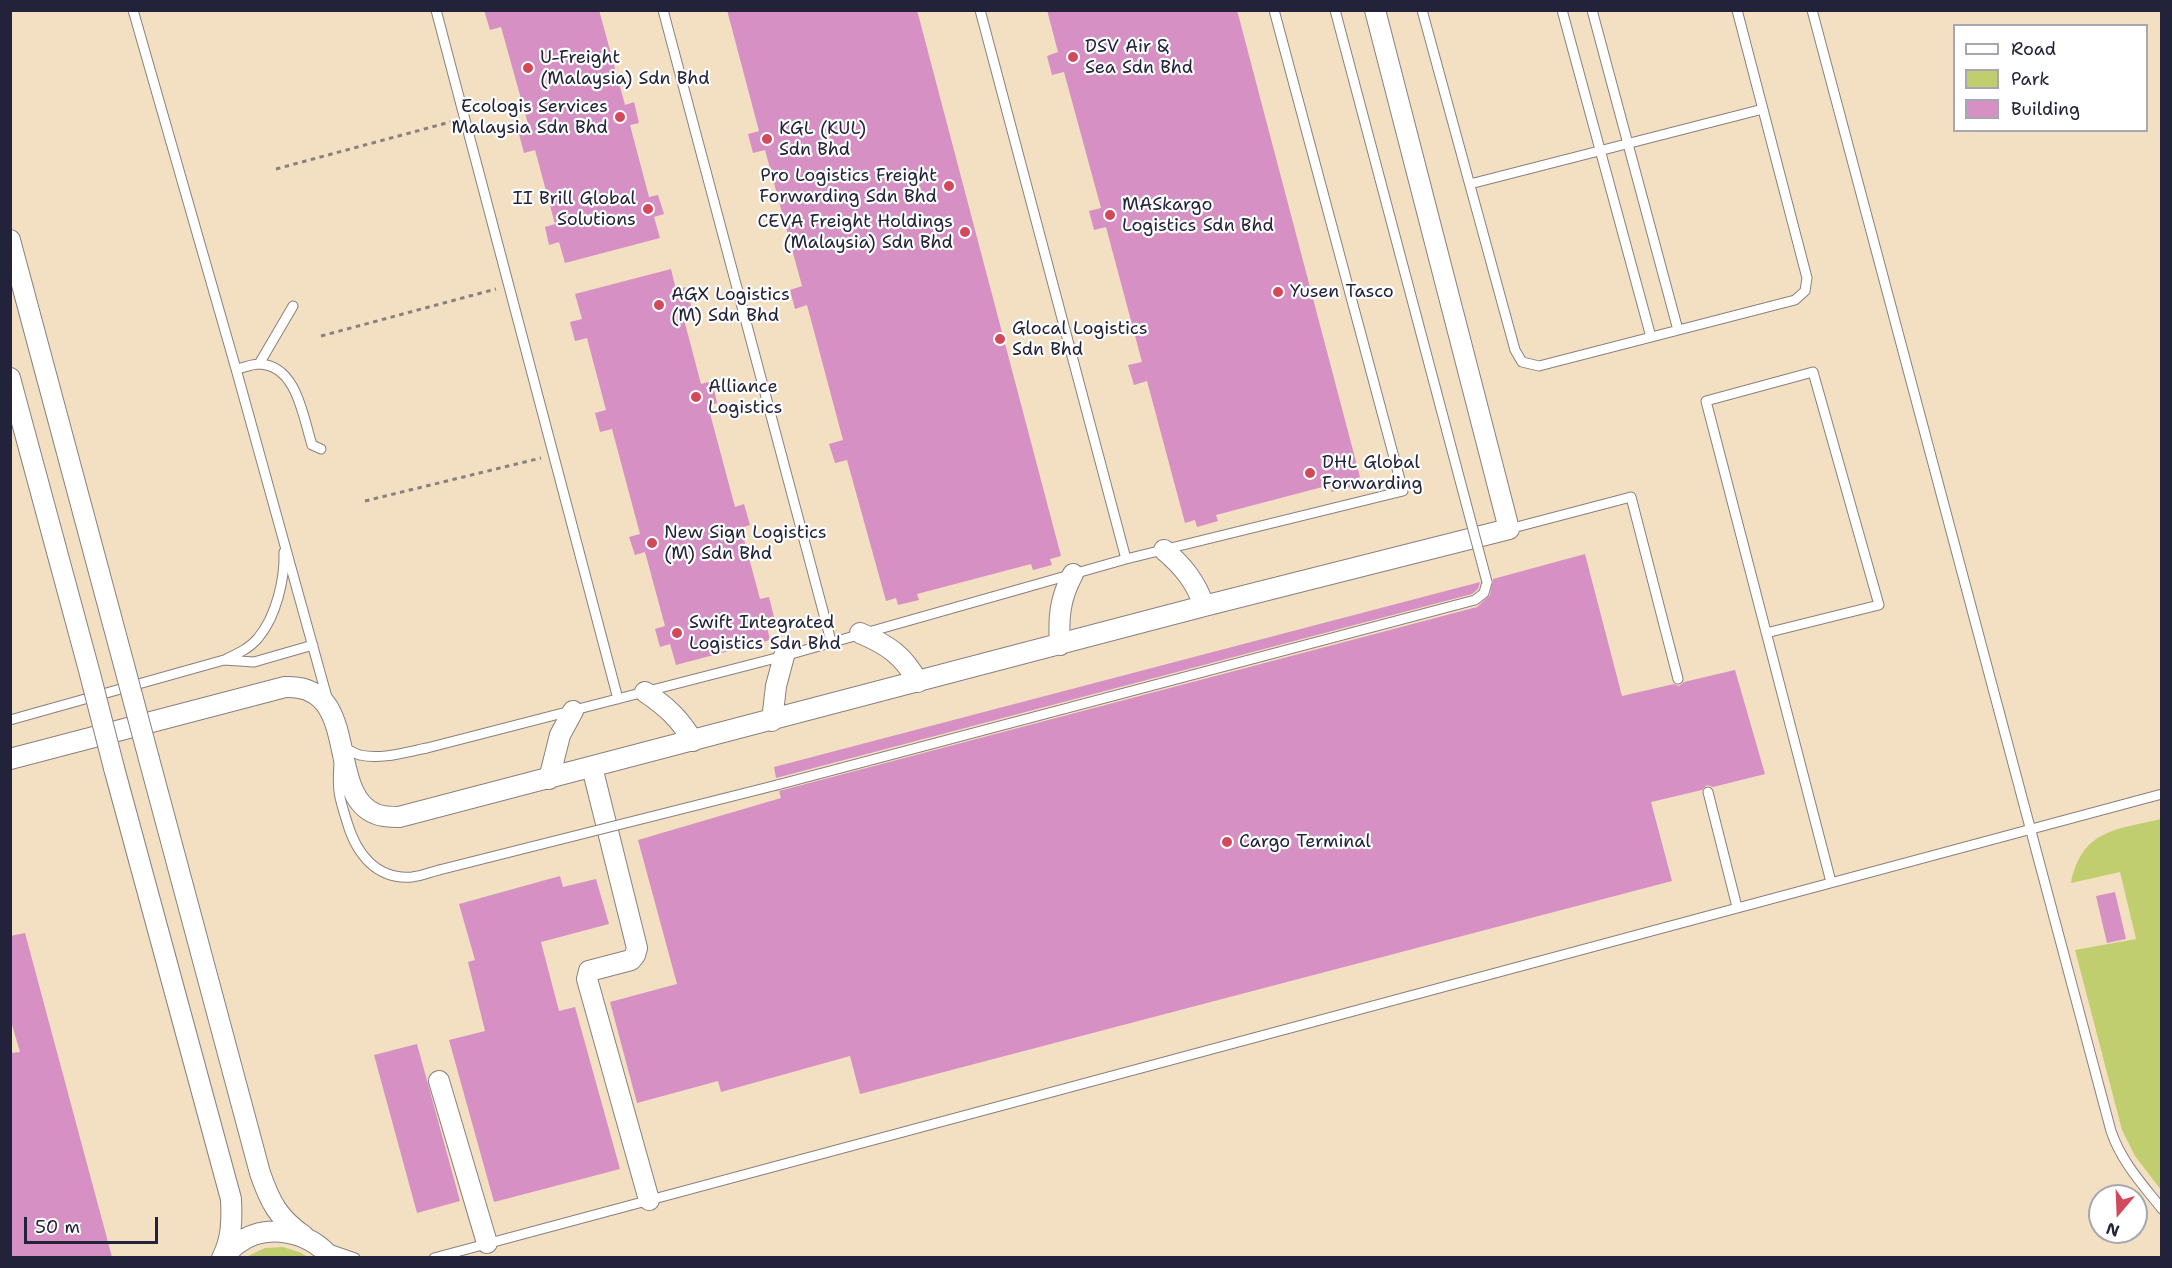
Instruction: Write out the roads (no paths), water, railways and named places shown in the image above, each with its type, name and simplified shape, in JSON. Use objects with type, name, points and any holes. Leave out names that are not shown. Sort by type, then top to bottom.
[{"type":"street","points":[[10,759],[285,687],[294,687],[311,691],[330,709],[350,782],[365,807],[374,814],[399,817],[1204,606],[1509,529],[1375,10]]},
{"type":"street","points":[[10,240],[260,1173],[275,1210],[288,1225],[331,1257]]},
{"type":"street","points":[[10,378],[231,1199],[231,1232],[223,1257]]},
{"type":"street","points":[[1164,550],[1189,575],[1199,591],[1204,606]]},
{"type":"street","points":[[1060,645],[1060,611],[1064,591],[1073,574]]},
{"type":"street","points":[[860,633],[897,653],[909,665],[918,682]]},
{"type":"street","points":[[772,721],[776,686],[784,656]]},
{"type":"street","points":[[645,692],[666,706],[681,722],[693,741]]},
{"type":"street","points":[[549,778],[560,735],[573,711]]},
{"type":"street","points":[[592,767],[637,948],[631,960],[589,971],[587,979],[648,1200]]},
{"type":"street","points":[[439,1081],[487,1243]]},
{"type":"street","points":[[223,1257],[238,1243],[259,1233],[282,1231],[310,1240]]},
{"type":"lane","points":[[134,10],[330,709]]},
{"type":"lane","points":[[436,10],[618,699]]},
{"type":"lane","points":[[663,10],[831,641]]},
{"type":"lane","points":[[980,10],[1126,559]]},
{"type":"lane","points":[[1274,10],[1403,491],[1126,559],[784,656],[427,748],[393,755],[359,755],[340,746],[337,789],[353,841],[360,854],[371,864],[386,872],[413,877],[777,785],[1475,600],[1484,593],[1487,582],[1335,10]]},
{"type":"lane","points":[[1422,10],[1515,350],[1522,362],[1539,366],[1795,300],[1805,291],[1807,278],[1737,10]]},
{"type":"lane","points":[[1562,10],[1651,337]]},
{"type":"lane","points":[[1592,10],[1678,330]]},
{"type":"lane","points":[[1812,10],[2110,1131],[2117,1149],[2162,1209]]},
{"type":"lane","points":[[1470,184],[1763,110]]},
{"type":"lane","points":[[259,364],[293,306]]},
{"type":"lane","points":[[236,369],[259,364],[275,368],[292,384],[312,445],[321,449]]},
{"type":"lane","points":[[1766,633],[1880,605],[1813,372],[1706,401],[1766,633],[1831,882]]},
{"type":"lane","points":[[1509,529],[1631,497],[1678,679]]},
{"type":"lane","points":[[10,720],[224,660],[242,651],[258,639],[275,604],[283,571],[283,536]]},
{"type":"lane","points":[[224,660],[254,662],[313,645]]},
{"type":"lane","points":[[1708,792],[1737,908]]},
{"type":"lane","points":[[434,1257],[2162,794]]},
{"type":"lane","points":[[310,1240],[338,1253],[355,1257]]},
{"type":"place","name":"DSV Air & Sea Sdn Bhd","points":[[1073,57]]},
{"type":"place","name":"U-Freight (Malaysia) Sdn Bhd","points":[[528,68]]},
{"type":"place","name":"Ecologis Services Malaysia Sdn Bhd","points":[[620,117]]},
{"type":"place","name":"KGL (KUL) Sdn Bhd","points":[[767,139]]},
{"type":"place","name":"Pro Logistics Freight Forwarding Sdn Bhd","points":[[949,186]]},
{"type":"place","name":"II Brill Global Solutions","points":[[648,209]]},
{"type":"place","name":"MASkargo Logistics Sdn Bhd","points":[[1110,215]]},
{"type":"place","name":"CEVA Freight Holdings (Malaysia) Sdn Bhd","points":[[965,232]]},
{"type":"place","name":"Yusen Tasco","points":[[1278,292]]},
{"type":"place","name":"AGX Logistics (M) Sdn Bhd","points":[[659,305]]},
{"type":"place","name":"Glocal Logistics Sdn Bhd","points":[[1000,339]]},
{"type":"place","name":"Alliance Logistics","points":[[696,397]]},
{"type":"place","name":"DHL Global Forwarding","points":[[1310,473]]},
{"type":"place","name":"New Sign Logistics (M) Sdn Bhd","points":[[652,543]]},
{"type":"place","name":"Swift Integrated Logistics Sdn Bhd","points":[[677,633]]},
{"type":"place","name":"Cargo Terminal","points":[[1227,842]]}]
